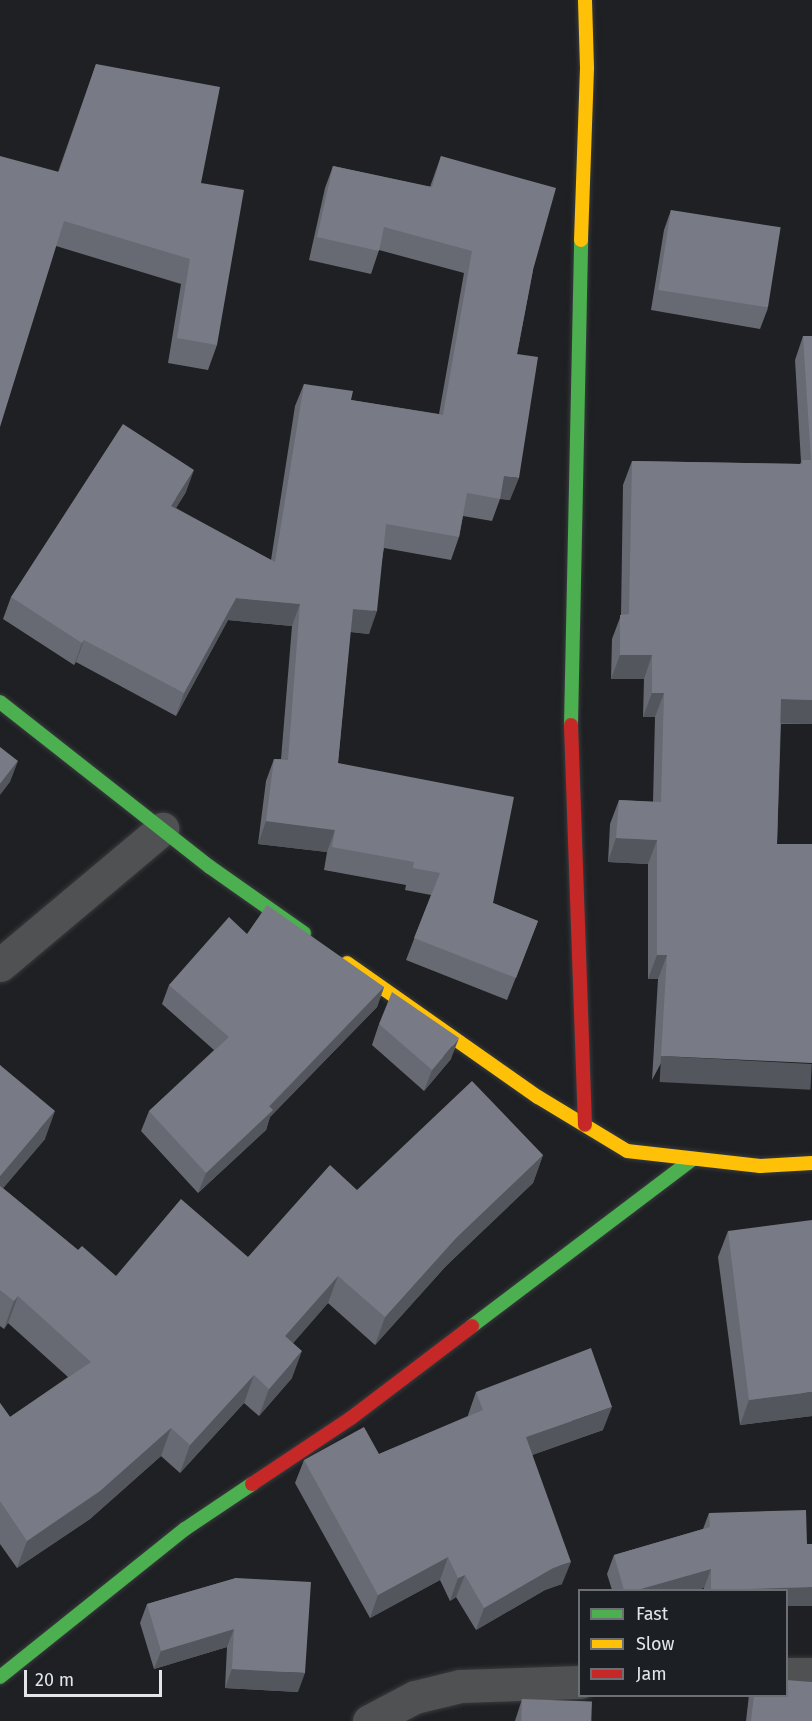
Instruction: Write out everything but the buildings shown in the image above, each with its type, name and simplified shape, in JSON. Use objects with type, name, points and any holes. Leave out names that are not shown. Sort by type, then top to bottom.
[{"type":"street","points":[[585,0],[587,68],[576,393],[572,759],[585,1125]]},
{"type":"street","points":[[0,702],[162,829],[316,941]]},
{"type":"street","points":[[0,965],[162,829]]},
{"type":"street","points":[[335,955],[585,1125],[627,1151],[760,1166],[812,1162]]},
{"type":"street","points":[[0,1677],[185,1529],[351,1418],[693,1159]]},
{"type":"street","points":[[788,1674],[812,1674]]},
{"type":"street","points":[[369,1721],[415,1697],[460,1686],[578,1682]]},
{"type":"traffic: fast","points":[[571,725],[581,240]]},
{"type":"traffic: fast","points":[[0,702],[210,867],[304,933]]},
{"type":"traffic: fast","points":[[472,1326],[693,1159]]},
{"type":"traffic: fast","points":[[0,1677],[185,1529],[252,1484]]},
{"type":"traffic: slow","points":[[581,240],[587,68],[585,0]]},
{"type":"traffic: slow","points":[[347,963],[538,1097],[627,1151],[760,1166],[812,1163]]},
{"type":"traffic: jam","points":[[571,725],[585,1125]]},
{"type":"traffic: jam","points":[[252,1484],[351,1418],[472,1326]]}]
